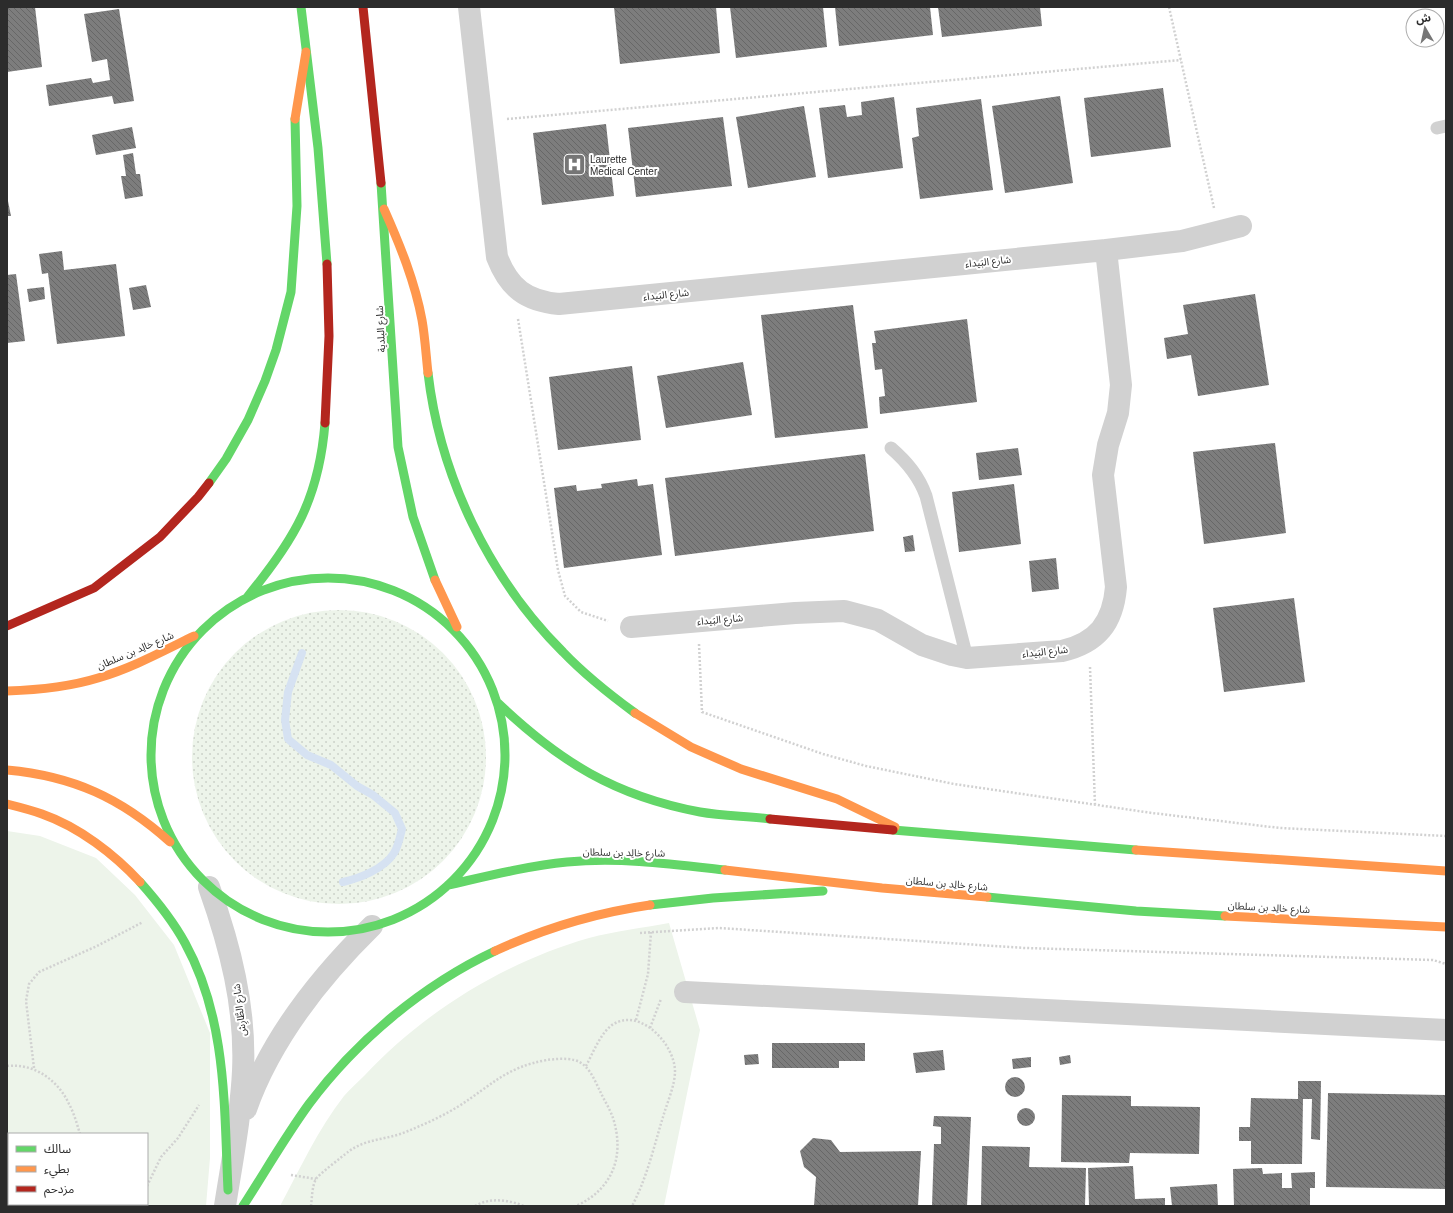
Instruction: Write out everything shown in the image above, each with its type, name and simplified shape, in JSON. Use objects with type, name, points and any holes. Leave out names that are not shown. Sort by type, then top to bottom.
[{"type":"main road","points":[[246,598],[274,566],[296,531],[313,493],[323,453],[328,361],[328,300],[325,225],[301,7]]},
{"type":"main road","name":"شارع البلدية","points":[[363,7],[384,209],[395,413],[403,481],[423,553],[433,578],[463,639]]},
{"type":"main road","points":[[7,626],[94,588],[160,537],[198,498],[226,459],[248,420],[265,381],[276,350],[291,292],[296,206],[295,122],[301,75],[306,52]]},
{"type":"main road","points":[[384,209],[407,263],[415,291],[422,322],[430,384],[439,432],[449,469],[463,505],[483,546],[520,604],[544,633],[572,663],[602,690],[634,714],[668,736],[741,770],[778,782],[814,791],[848,803],[903,832]]},
{"type":"main road","points":[[7,770],[26,770],[42,774],[97,790],[118,802],[155,827],[209,887],[238,907],[276,924],[303,930],[338,932],[372,926],[400,917],[426,903],[448,885],[471,861],[488,832],[500,802],[506,769],[505,736],[498,703],[490,680],[478,659],[463,639],[438,616],[410,598],[378,585],[345,578],[311,579],[284,584],[246,598],[221,614],[199,634],[178,660],[163,690],[153,722],[151,749],[153,789],[163,822],[179,852]]},
{"type":"main road","name":"شارع خالِد بن سلطان","points":[[7,691],[33,690],[71,684],[110,674],[150,658],[199,634]]},
{"type":"main road","points":[[498,703],[524,730],[551,752],[604,783],[640,798],[702,812],[903,832],[1248,859],[1446,871]]},
{"type":"main road","points":[[7,804],[48,816],[77,831],[104,849],[129,871],[152,895],[189,951],[203,982],[213,1014],[219,1048],[223,1091],[226,1198]]},
{"type":"main road","name":"شارع خالِد بن سلطان","points":[[448,885],[528,867],[568,862],[608,860],[649,861],[882,888],[1136,911],[1446,927]]},
{"type":"main road","points":[[243,1206],[296,1122],[321,1089],[348,1058],[378,1029],[411,1002],[451,975],[481,958],[558,926],[602,913],[652,905],[746,896],[882,888]]},
{"type":"street","name":"شارع البَيداء","points":[[469,7],[495,246],[501,267],[512,285],[532,299],[546,303],[560,304],[1106,250],[1182,241],[1241,226]]},
{"type":"street","name":"شارع البَيداء","points":[[631,628],[795,613],[844,611],[878,620],[922,645],[936,651],[967,658],[1062,651],[1076,648],[1090,641],[1101,631],[1110,617],[1115,602],[1116,587],[1103,475],[1108,444],[1118,413],[1121,385],[1106,250]]},
{"type":"street","name":"شارع الطَّارِش","points":[[209,887],[227,940],[240,1002],[243,1069],[236,1137],[226,1198]]},
{"type":"street","name":"شارع الطَّارِش","points":[[236,1137],[261,1075],[296,1013],[319,982],[372,926]]},
{"type":"street","points":[[685,992],[1446,1030]]},
{"type":"lane","points":[[891,448],[901,457],[920,480],[926,496],[967,658]]},
{"type":"path","points":[[1170,7],[1219,232]]},
{"type":"path","points":[[482,121],[1182,60]]},
{"type":"path","points":[[512,285],[558,570],[565,596],[581,612],[631,628]]},
{"type":"path","points":[[698,621],[702,712],[781,740],[866,766],[954,784],[1095,805],[1280,828],[1446,836]]},
{"type":"path","points":[[1090,641],[1095,805]]},
{"type":"path","points":[[636,1020],[648,974],[652,905]]},
{"type":"path","points":[[34,1068],[26,1001],[29,984],[39,972],[97,946],[164,911]]},
{"type":"path","points":[[637,933],[719,928],[1025,948],[1433,960],[1446,964]]},
{"type":"path","points":[[586,1066],[604,1033],[621,1021],[636,1020],[650,1028],[665,1043],[671,1052],[675,1073],[644,1176],[632,1206]]},
{"type":"path","points":[[310,1206],[316,1179],[349,1151],[363,1143],[406,1132],[440,1117],[477,1094],[496,1079],[513,1070],[532,1063],[553,1059],[574,1060],[586,1066],[613,1117],[617,1136],[618,1155],[616,1165],[609,1178],[600,1189],[576,1206]]},
{"type":"path","points":[[7,1066],[16,1065],[34,1068],[55,1084],[66,1099],[80,1133]]},
{"type":"path","points":[[148,1184],[161,1156],[178,1138],[202,1101],[223,1091]]},
{"type":"path","points":[[475,1206],[497,1200],[513,1202],[524,1206]]},
{"type":"shaded area","points":[[339,610],[368,613],[395,621],[421,635],[443,653],[461,675],[475,701],[483,728],[486,757],[483,786],[475,813],[461,839],[443,861],[421,879],[395,893],[368,901],[339,904],[310,901],[283,893],[257,879],[235,861],[217,839],[203,813],[195,786],[192,757],[195,728],[203,701],[217,675],[235,653],[257,635],[283,621],[310,613]]},
{"type":"shaded area","points":[[7,831],[40,836],[96,858],[135,895],[174,945],[210,1033],[210,1158],[206,1206],[7,1206]]},
{"type":"shaded area","points":[[669,923],[700,1030],[664,1206],[280,1206],[326,1122],[344,1096],[388,1052],[440,1010],[497,975],[558,948],[589,938],[619,931]]},
{"type":"building","points":[[7,7],[35,7],[42,67],[7,72]]},
{"type":"building","points":[[614,7],[716,7],[720,53],[620,64]]},
{"type":"building","points":[[730,7],[823,7],[827,47],[736,58]]},
{"type":"building","points":[[835,7],[930,7],[933,35],[839,46]]},
{"type":"building","points":[[938,7],[1040,7],[1042,26],[942,37]]},
{"type":"building","points":[[119,9],[134,101],[114,104],[112,96],[49,106],[46,85],[91,78],[93,83],[110,80],[107,59],[92,62],[84,14]]},
{"type":"building","points":[[1163,88],[1171,147],[1091,157],[1084,98]]},
{"type":"building","points":[[1060,96],[1073,183],[1005,193],[992,106]]},
{"type":"building","points":[[894,97],[903,168],[828,178],[819,108],[845,105],[847,117],[862,115],[861,102]]},
{"type":"building","points":[[981,99],[993,190],[920,199],[912,138],[919,136],[916,108]]},
{"type":"building","points":[[804,106],[816,177],[748,188],[736,117]]},
{"type":"building","points":[[723,117],[732,186],[636,197],[628,128]]},
{"type":"building","name":"Laurette Medical Center","points":[[606,124],[614,196],[542,205],[533,133]]},
{"type":"building","points":[[132,127],[136,148],[96,155],[92,135]]},
{"type":"building","points":[[133,153],[136,174],[140,174],[143,196],[125,199],[121,176],[126,176],[123,155]]},
{"type":"building","points":[[7,196],[11,216],[7,216]]},
{"type":"building","points":[[62,251],[64,270],[116,264],[125,336],[57,344],[48,273],[42,274],[39,254]]},
{"type":"building","points":[[16,274],[25,341],[7,343],[7,275]]},
{"type":"building","points":[[146,285],[151,307],[133,310],[129,288]]},
{"type":"building","points":[[44,287],[45,299],[29,302],[27,289]]},
{"type":"building","points":[[1255,294],[1269,385],[1198,396],[1191,355],[1167,359],[1164,338],[1188,334],[1183,305]]},
{"type":"building","points":[[853,305],[868,428],[775,438],[761,315]]},
{"type":"building","points":[[967,319],[977,402],[880,414],[879,397],[885,396],[882,369],[875,370],[872,343],[876,343],[874,331]]},
{"type":"building","points":[[743,362],[752,415],[666,428],[657,376]]},
{"type":"building","points":[[632,366],[641,440],[558,450],[549,377]]},
{"type":"building","points":[[1275,443],[1286,533],[1204,544],[1193,452]]},
{"type":"building","points":[[1018,448],[1022,475],[979,480],[976,453]]},
{"type":"building","points":[[865,454],[874,531],[675,556],[665,478]]},
{"type":"building","points":[[637,479],[638,486],[653,484],[662,555],[564,568],[554,488],[576,485],[577,491],[602,488],[601,484]]},
{"type":"building","points":[[1014,484],[1021,544],[959,552],[952,492]]},
{"type":"building","points":[[913,535],[915,551],[905,552],[903,537]]},
{"type":"building","points":[[1056,558],[1059,589],[1032,592],[1029,561]]},
{"type":"building","points":[[1294,598],[1305,682],[1224,692],[1213,608]]},
{"type":"building","points":[[772,1043],[865,1043],[865,1061],[839,1061],[839,1068],[772,1068]]},
{"type":"building","points":[[943,1050],[945,1070],[916,1073],[913,1053]]},
{"type":"building","points":[[758,1054],[759,1064],[745,1065],[744,1055]]},
{"type":"building","points":[[1070,1055],[1071,1063],[1060,1065],[1059,1057]]},
{"type":"building","points":[[1031,1057],[1031,1067],[1013,1069],[1012,1059]]},
{"type":"building","points":[[1015,1077],[1022,1080],[1025,1087],[1022,1094],[1015,1097],[1008,1094],[1005,1087],[1008,1080]]},
{"type":"building","points":[[1298,1081],[1321,1081],[1320,1140],[1311,1139],[1312,1099],[1303,1099],[1302,1164],[1251,1164],[1251,1141],[1239,1141],[1239,1127],[1250,1127],[1251,1098],[1298,1099]]},
{"type":"building","points":[[1328,1093],[1446,1095],[1446,1189],[1326,1187]]},
{"type":"building","points":[[1062,1095],[1131,1096],[1131,1106],[1200,1107],[1199,1154],[1130,1153],[1129,1163],[1061,1162]]},
{"type":"building","points":[[1026,1108],[1032,1111],[1035,1117],[1032,1123],[1026,1126],[1020,1123],[1017,1117],[1020,1111]]},
{"type":"building","points":[[934,1116],[971,1117],[967,1206],[932,1206],[934,1144],[941,1144],[941,1127],[933,1126]]},
{"type":"building","points":[[813,1138],[831,1140],[840,1152],[921,1151],[918,1206],[814,1206],[816,1177],[804,1167],[800,1151]]},
{"type":"building","points":[[982,1146],[1030,1147],[1029,1167],[1086,1168],[1085,1206],[981,1206]]},
{"type":"building","points":[[1133,1166],[1135,1199],[1165,1198],[1165,1206],[1089,1206],[1088,1168]]},
{"type":"building","points":[[1262,1168],[1263,1174],[1282,1173],[1282,1188],[1292,1188],[1291,1173],[1315,1172],[1315,1188],[1310,1188],[1310,1206],[1234,1206],[1233,1169]]},
{"type":"building","points":[[1217,1184],[1218,1206],[1172,1206],[1170,1187]]},
{"type":"waterway","points":[[302,653],[288,692],[285,720],[288,739],[307,755],[331,765],[357,786],[373,795],[395,813],[402,829],[399,842],[390,859],[371,872],[343,882]]},
{"type":"traffic: fast","points":[[301,7],[318,148],[327,264]]},
{"type":"traffic: fast","points":[[209,483],[226,459],[248,420],[265,381],[276,350],[291,292],[297,206],[295,119]]},
{"type":"traffic: fast","points":[[381,183],[398,447],[413,517],[435,580]]},
{"type":"traffic: fast","points":[[428,373],[434,412],[456,487],[472,523],[491,558],[512,592],[536,623],[580,669],[635,713]]},
{"type":"traffic: fast","points":[[248,596],[279,555],[302,516],[317,474],[322,450],[325,423]]},
{"type":"traffic: fast","points":[[328,578],[363,581],[396,591],[426,608],[453,630],[475,657],[492,687],[502,720],[505,755],[502,790],[492,823],[475,853],[453,880],[426,902],[396,919],[363,929],[328,932],[293,929],[260,919],[230,902],[203,880],[181,853],[164,823],[154,790],[151,755],[154,720],[164,687],[181,657],[203,630],[230,608],[260,591],[293,581],[328,578]]},
{"type":"traffic: fast","points":[[498,703],[544,743],[590,774],[615,786],[641,797],[700,812],[770,819]]},
{"type":"traffic: fast","points":[[893,830],[1136,850]]},
{"type":"traffic: fast","points":[[448,885],[537,866],[567,862],[607,860],[646,862],[725,870]]},
{"type":"traffic: fast","points":[[140,882],[153,896],[185,943],[199,972],[209,1002],[221,1064],[226,1127],[228,1190]]},
{"type":"traffic: fast","points":[[650,905],[713,898],[823,891]]},
{"type":"traffic: fast","points":[[987,897],[1136,911],[1225,916]]},
{"type":"traffic: fast","points":[[243,1206],[300,1116],[328,1080],[348,1058],[370,1036],[417,997],[442,980],[495,951]]},
{"type":"traffic: slow","points":[[295,119],[306,52]]},
{"type":"traffic: slow","points":[[384,209],[401,250],[419,306],[423,326],[428,373]]},
{"type":"traffic: slow","points":[[435,580],[457,627]]},
{"type":"traffic: slow","points":[[7,691],[53,688],[98,678],[135,664],[194,636]]},
{"type":"traffic: slow","points":[[635,713],[691,747],[741,769],[837,799],[895,827]]},
{"type":"traffic: slow","points":[[7,770],[53,778],[75,784],[95,792],[114,801],[133,813],[170,842]]},
{"type":"traffic: slow","points":[[7,804],[42,814],[69,826],[95,842],[119,861],[140,882]]},
{"type":"traffic: slow","points":[[1136,850],[1446,871]]},
{"type":"traffic: slow","points":[[725,870],[882,888],[987,897]]},
{"type":"traffic: slow","points":[[495,951],[533,935],[571,922],[610,912],[650,905]]},
{"type":"traffic: slow","points":[[1225,916],[1446,927]]},
{"type":"traffic: jam","points":[[363,7],[381,183]]},
{"type":"traffic: jam","points":[[325,423],[329,336],[327,264]]},
{"type":"traffic: jam","points":[[7,626],[94,588],[160,537],[198,497],[209,483]]},
{"type":"traffic: jam","points":[[770,819],[893,830]]},
{"type":"place","name":"Laurette Medical Center","points":[[574,165]]}]
